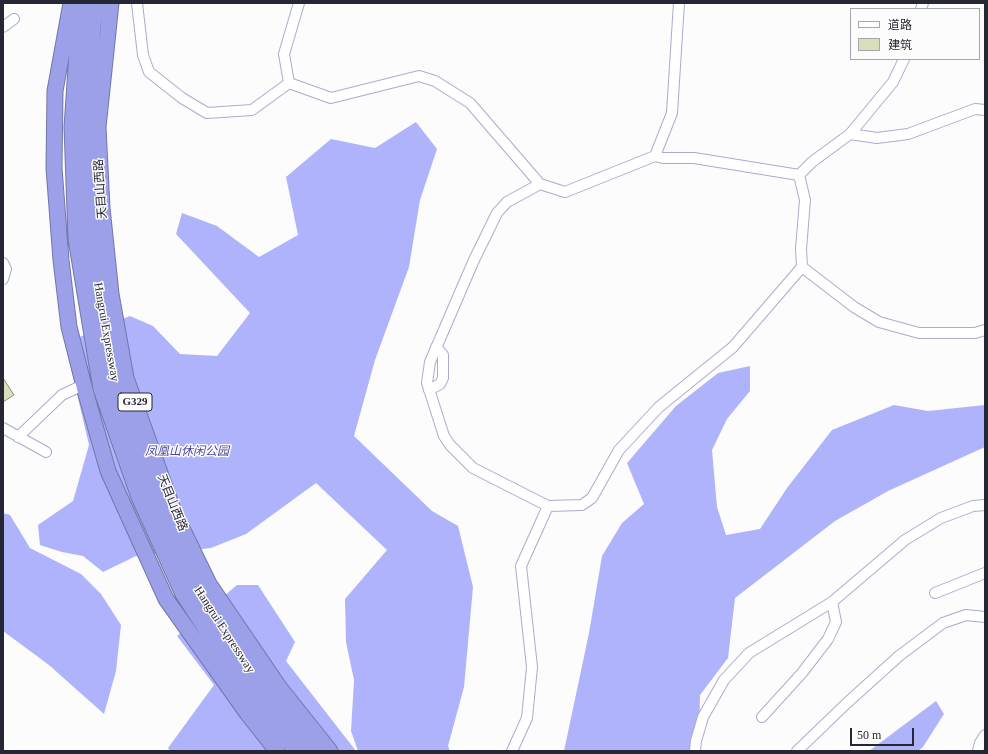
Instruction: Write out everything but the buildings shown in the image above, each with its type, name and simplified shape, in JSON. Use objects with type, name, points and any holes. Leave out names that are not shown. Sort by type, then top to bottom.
[{"type":"highway","points":[[71,3],[56,91],[54,168],[61,260],[69,327],[83,385],[108,471],[166,599],[247,713],[277,751]]},
{"type":"highway","name":"Hangrui Expressway","points":[[83,3],[79,24],[72,127],[76,239],[101,389],[139,497],[183,594],[241,683],[296,751]]},
{"type":"highway","name":"Hangrui Expressway","points":[[98,3],[93,26],[86,128],[90,238],[115,385],[152,492],[196,587],[253,675],[314,751]]},
{"type":"highway","name":"天目山西路","points":[[111,3],[98,127],[102,208],[110,294],[126,378],[174,512],[210,584],[279,687],[330,751]]},
{"type":"street","points":[[137,3],[142,55],[149,72],[182,98],[207,113],[252,110],[289,83]]},
{"type":"street","points":[[289,83],[284,54],[299,3]]},
{"type":"street","points":[[655,156],[672,114],[680,3]]},
{"type":"street","points":[[3,27],[14,19]]},
{"type":"street","points":[[799,175],[812,162],[850,134],[893,82],[904,60]]},
{"type":"street","points":[[289,83],[331,98],[419,76],[435,81],[470,103],[540,184],[565,192],[655,156],[663,158],[694,158],[799,175]]},
{"type":"street","points":[[850,134],[877,138],[908,134],[975,109],[985,110]]},
{"type":"street","points":[[540,184],[507,202],[498,213],[474,260],[436,347],[430,362],[427,383],[444,436],[450,446],[473,468],[548,506],[582,505],[592,498],[619,450],[659,407],[733,347],[802,267],[801,249],[805,200],[799,175]]},
{"type":"street","points":[[3,263],[6,269],[3,279]]},
{"type":"street","points":[[802,267],[854,307],[879,322],[919,333],[975,333],[985,330]]},
{"type":"street","points":[[429,390],[440,384],[443,378],[444,355],[436,347]]},
{"type":"street","points":[[18,436],[62,395],[83,385]]},
{"type":"street","points":[[3,428],[46,452]]},
{"type":"street","points":[[695,751],[696,741],[703,717],[724,680],[749,653],[832,602],[905,540],[941,518],[973,506],[985,505]]},
{"type":"street","points":[[512,751],[527,718],[532,667],[521,566],[548,506]]},
{"type":"street","points":[[935,593],[985,573]]},
{"type":"street","points":[[762,717],[802,673],[828,639],[836,622],[832,602]]},
{"type":"street","points":[[797,751],[899,656],[943,623],[966,614],[985,617]]},
{"type":"street","points":[[978,751],[980,743],[985,736]]},
{"type":"green space","name":"凤凰山休闲公园","points":[[416,122],[437,149],[420,200],[409,267],[375,360],[354,436],[432,511],[458,526],[473,587],[464,687],[448,746],[450,751],[358,751],[351,731],[354,680],[346,642],[345,599],[387,550],[316,483],[246,534],[211,548],[136,556],[103,572],[83,556],[62,552],[40,545],[38,525],[73,501],[89,445],[65,343],[130,316],[153,326],[180,354],[217,356],[250,313],[176,234],[182,213],[217,226],[259,257],[298,235],[286,177],[331,139],[375,148]]},
{"type":"green space","points":[[750,366],[750,391],[727,419],[712,450],[717,507],[726,535],[760,529],[787,488],[832,430],[894,405],[928,411],[985,405],[985,447],[888,491],[835,521],[735,598],[728,658],[700,695],[699,751],[564,751],[589,633],[602,556],[622,523],[644,504],[627,463],[676,406],[718,373]]},
{"type":"green space","points":[[3,513],[10,515],[30,548],[81,574],[101,594],[121,625],[116,671],[104,714],[49,665],[3,631]]},
{"type":"green space","points":[[237,585],[258,585],[295,642],[286,661],[356,751],[170,751],[168,748],[214,685],[177,636]]},
{"type":"green space","points":[[936,701],[944,714],[923,747],[918,751],[869,751]]}]
